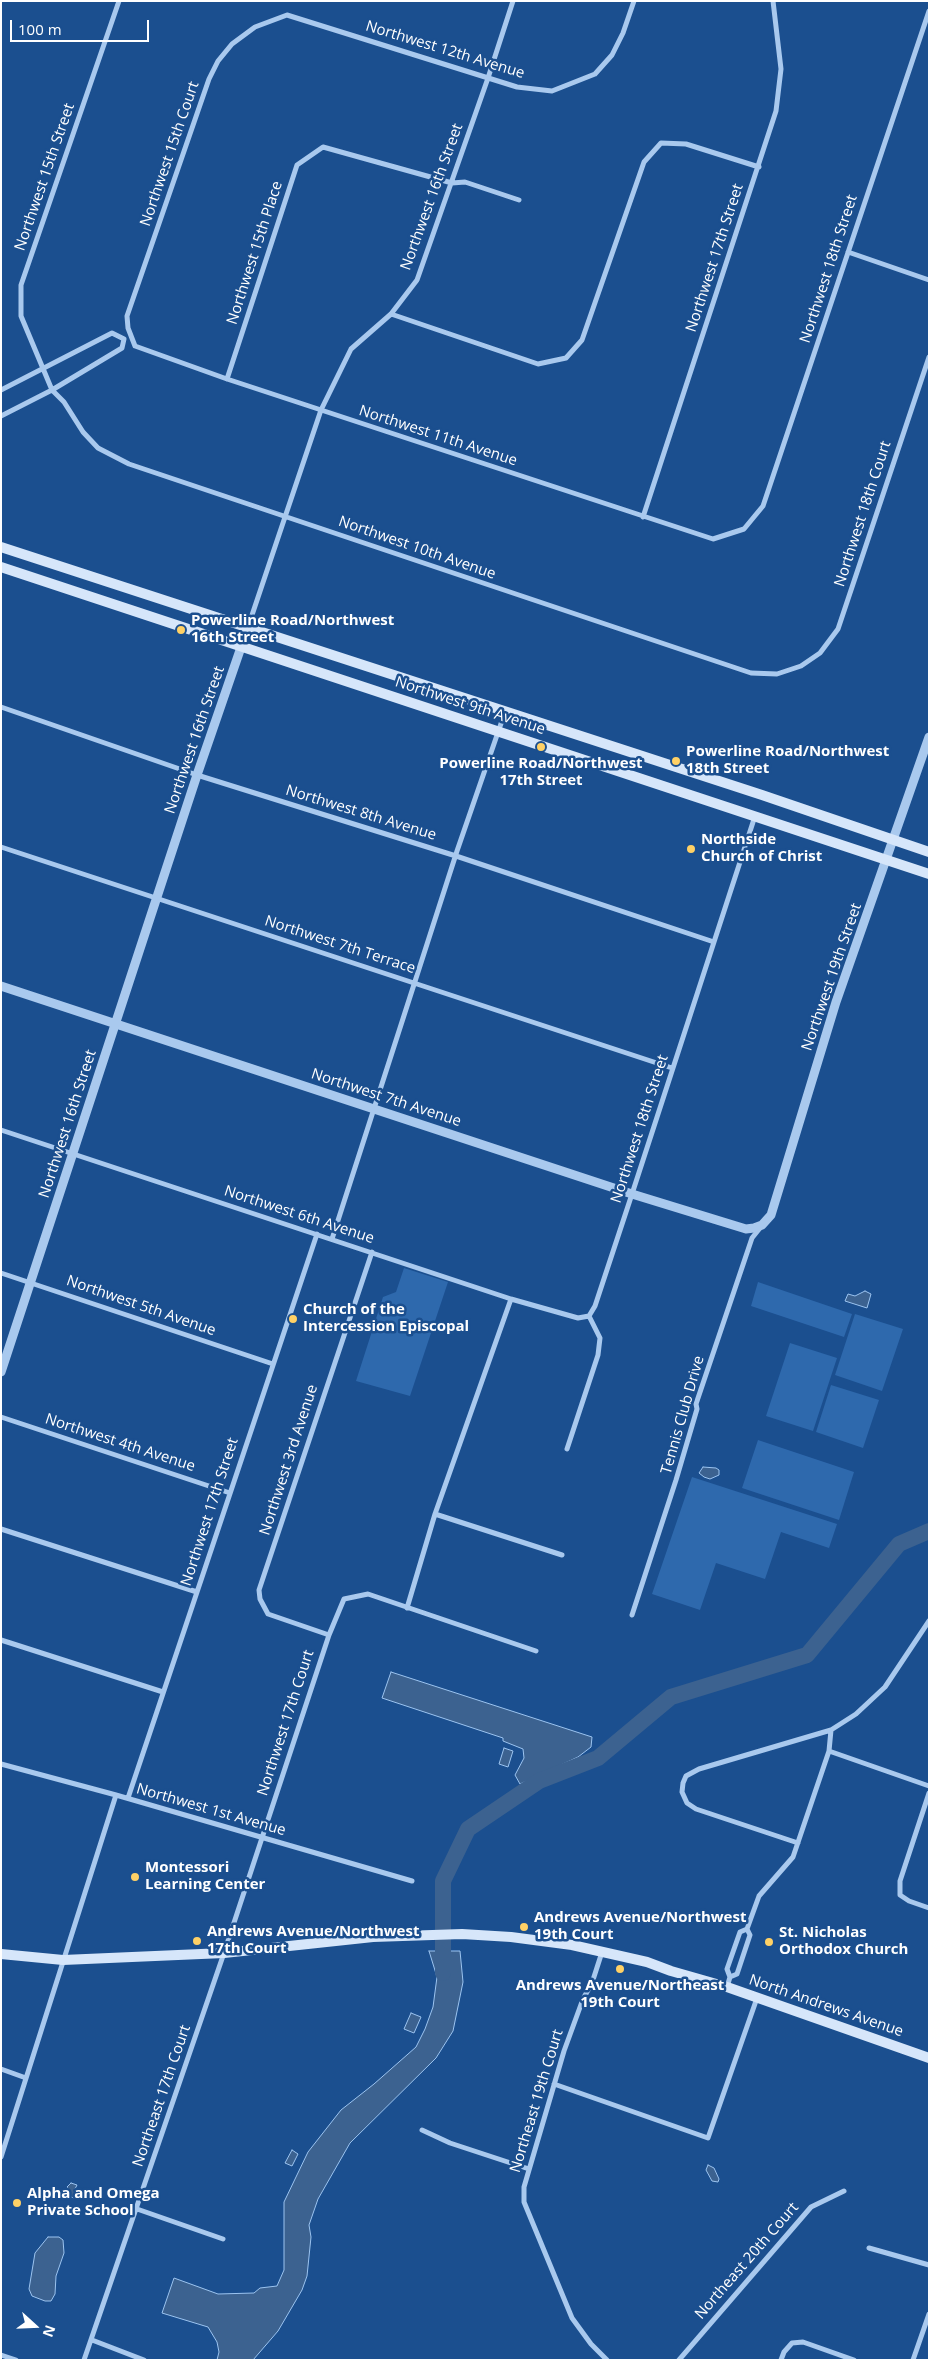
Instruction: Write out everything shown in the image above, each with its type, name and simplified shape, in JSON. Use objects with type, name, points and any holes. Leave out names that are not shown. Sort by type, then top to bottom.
[{"type":"main road","name":"Northwest 9th Avenue","points":[[3,549],[506,711],[929,852]]},
{"type":"main road","name":"Northwest 9th Avenue","points":[[1,567],[929,874]]},
{"type":"main road","name":"North Andrews Avenue","points":[[1,1954],[63,1960],[224,1953],[373,1937],[427,1934],[511,1937],[572,1945],[647,1962],[671,1971],[728,1982],[757,1998],[929,2058]]},
{"type":"street","name":"Northwest 15th Street","points":[[52,390],[21,316],[21,285],[119,1]]},
{"type":"street","name":"Northwest 16th Street","points":[[1,1372],[197,775],[321,410],[351,350],[391,314],[417,280],[488,78],[512,1]]},
{"type":"street","name":"Northwest 12th Avenue","points":[[287,15],[517,87],[552,91],[596,74],[612,55],[623,33],[634,1]]},
{"type":"street","name":"Northwest 17th Street","points":[[643,517],[776,112],[781,69],[774,1]]},
{"type":"street","name":"Northwest 18th Street","points":[[744,529],[763,506],[929,11]]},
{"type":"street","name":"Northwest 15th Court","points":[[130,336],[127,316],[209,78],[218,61],[232,44],[255,26],[287,15]]},
{"type":"street","points":[[391,314],[538,364],[566,358],[582,340],[644,162],[661,143],[686,144],[759,167]]},
{"type":"street","name":"Northwest 15th Place","points":[[227,379],[298,165],[323,147],[452,183]]},
{"type":"street","points":[[452,183],[465,182],[519,200]]},
{"type":"street","points":[[848,252],[929,280]]},
{"type":"street","points":[[1,390],[112,333],[124,339]]},
{"type":"street","points":[[124,339],[130,336]]},
{"type":"street","name":"Northwest 11th Avenue","points":[[130,336],[134,346],[227,379],[713,540],[744,529]]},
{"type":"street","points":[[1,416],[52,390],[122,348],[124,339]]},
{"type":"street","name":"Northwest 18th Court","points":[[801,666],[820,653],[838,629],[929,357]]},
{"type":"street","name":"Northwest 10th Avenue","points":[[52,390],[64,402],[83,432],[98,448],[129,464],[751,674],[777,674],[801,666]]},
{"type":"street","name":"Northwest 8th Avenue","points":[[1,707],[197,775],[456,856],[714,942]]},
{"type":"street","points":[[332,1239],[414,982],[506,711]]},
{"type":"street","name":"Northwest 19th Street","points":[[762,1225],[772,1215],[836,1002],[894,841],[929,736]]},
{"type":"street","name":"Northwest 18th Street","points":[[589,1316],[595,1306],[755,815]]},
{"type":"street","name":"Northwest 7th Terrace","points":[[1,846],[156,899],[672,1068]]},
{"type":"street","name":"Northwest 7th Avenue","points":[[1,986],[632,1194],[746,1229],[762,1225]]},
{"type":"street","name":"Northwest 6th Avenue","points":[[1,1130],[511,1299],[578,1318],[589,1316]]},
{"type":"street","name":"Tennis Club Drive","points":[[632,1615],[676,1480],[697,1409],[696,1404],[752,1238],[762,1225]]},
{"type":"street","name":"Northwest 17th Street","points":[[128,1798],[316,1234]]},
{"type":"street","name":"Northwest 3rd Avenue","points":[[329,1634],[268,1614],[260,1599],[262,1581],[372,1252]]},
{"type":"street","name":"Northwest 5th Avenue","points":[[1,1273],[273,1364]]},
{"type":"street","points":[[511,1299],[435,1514],[407,1608],[536,1651]]},
{"type":"street","points":[[567,1449],[598,1355],[600,1338],[589,1316]]},
{"type":"street","name":"Northwest 4th Avenue","points":[[1,1417],[230,1493]]},
{"type":"street","points":[[435,1514],[562,1555]]},
{"type":"street","points":[[1,1529],[197,1592]]},
{"type":"street","name":"Northwest 17th Court","points":[[224,1953],[329,1634],[344,1599],[368,1594],[407,1608]]},
{"type":"street","points":[[798,1843],[696,1810],[687,1803],[682,1792],[686,1776],[699,1769],[831,1730],[856,1714],[885,1687],[929,1621]]},
{"type":"street","points":[[1,1640],[163,1692]]},
{"type":"street","points":[[728,1982],[737,1974],[750,1935],[747,1929],[759,1896],[793,1857],[828,1751],[831,1730]]},
{"type":"street","points":[[828,1751],[929,1786]]},
{"type":"street","name":"Northwest 1st Avenue","points":[[1,1764],[116,1794],[412,1881]]},
{"type":"street","points":[[929,1793],[900,1881],[900,1895],[909,1901],[929,1908]]},
{"type":"street","points":[[1,2157],[116,1794]]},
{"type":"street","points":[[728,1982],[727,1969],[740,1932],[747,1929]]},
{"type":"street","name":"Northeast 19th Court","points":[[602,1952],[592,1983],[583,1999],[554,2084],[524,2187],[524,2202],[572,2318],[591,2344],[607,2360]]},
{"type":"street","name":"Northeast 17th Court","points":[[84,2360],[224,1953]]},
{"type":"street","points":[[554,2084],[708,2138],[757,1998]]},
{"type":"street","points":[[1,2069],[26,2078]]},
{"type":"street","points":[[422,2130],[450,2143],[529,2169]]},
{"type":"street","name":"Northeast 20th Court","points":[[679,2360],[810,2207],[844,2191]]},
{"type":"street","points":[[137,2209],[223,2238]]},
{"type":"street","points":[[869,2248],[929,2266]]},
{"type":"street","points":[[913,2360],[929,2314]]},
{"type":"street","points":[[92,2340],[144,2360]]},
{"type":"street","points":[[781,2360],[784,2352],[792,2343],[803,2342],[854,2360]]},
{"type":"street","points":[[1,2355],[16,2360]]},
{"type":"shaded area","points":[[404,1268],[448,1282],[410,1396],[356,1381],[383,1297],[396,1292]]},
{"type":"shaded area","points":[[758,1282],[852,1314],[844,1337],[751,1306]]},
{"type":"shaded area","points":[[865,1291],[871,1294],[867,1308],[845,1301],[848,1294],[855,1296]]},
{"type":"shaded area","points":[[855,1314],[903,1329],[882,1391],[835,1375]]},
{"type":"shaded area","points":[[790,1343],[837,1358],[813,1431],[766,1416]]},
{"type":"shaded area","points":[[831,1385],[879,1400],[863,1448],[816,1432]]},
{"type":"shaded area","points":[[758,1440],[854,1472],[839,1520],[742,1488]]},
{"type":"shaded area","points":[[703,1467],[716,1468],[719,1470],[719,1475],[710,1479],[704,1477],[699,1473]]},
{"type":"shaded area","points":[[692,1477],[837,1524],[829,1548],[781,1532],[765,1579],[716,1563],[700,1610],[652,1594]]},
{"type":"shaded area","points":[[391,1672],[592,1737],[591,1747],[578,1757],[520,1784],[515,1775],[524,1758],[523,1749],[503,1741],[503,1738],[382,1698]]},
{"type":"shaded area","points":[[504,1748],[513,1751],[508,1767],[499,1764]]},
{"type":"shaded area","points":[[429,1951],[460,1951],[463,1982],[453,2031],[436,2058],[350,2143],[318,2199],[309,2225],[311,2237],[307,2276],[302,2290],[278,2331],[253,2360],[217,2360],[219,2352],[217,2342],[208,2327],[162,2313],[174,2278],[218,2294],[254,2293],[260,2288],[277,2286],[284,2270],[284,2202],[308,2152],[341,2110],[416,2047],[425,2029],[433,2007],[437,1977]]},
{"type":"shaded area","points":[[411,2013],[421,2017],[414,2033],[404,2029]]},
{"type":"shaded area","points":[[292,2150],[298,2154],[292,2166],[285,2163]]},
{"type":"shaded area","points":[[708,2165],[714,2168],[719,2179],[718,2182],[712,2181],[706,2170]]},
{"type":"shaded area","points":[[71,2183],[77,2185],[75,2189],[80,2191],[77,2199],[65,2195],[67,2190],[70,2190],[67,2187]]},
{"type":"shaded area","points":[[48,2237],[59,2237],[63,2240],[64,2253],[56,2276],[55,2294],[51,2301],[45,2301],[32,2296],[29,2289],[35,2253]]},
{"type":"waterway","points":[[443,1973],[443,1881],[468,1829],[539,1781],[598,1758],[671,1697],[807,1655],[899,1544],[929,1531]]},
{"type":"place","name":"Powerline Road/Northwest 16th Street","points":[[181,630]]},
{"type":"place","name":"Powerline Road/Northwest 17th Street","points":[[541,747]]},
{"type":"place","name":"Powerline Road/Northwest 18th Street","points":[[676,761]]},
{"type":"place","name":"Northside Church of Christ","points":[[691,849]]},
{"type":"place","name":"Church of the Intercession Episcopal","points":[[293,1319]]},
{"type":"place","name":"Montessori Learning Center","points":[[135,1877]]},
{"type":"place","name":"Andrews Avenue/Northwest 19th Court","points":[[524,1927]]},
{"type":"place","name":"Andrews Avenue/Northwest 17th Court","points":[[197,1941]]},
{"type":"place","name":"St. Nicholas Orthodox Church","points":[[769,1942]]},
{"type":"place","name":"Andrews Avenue/Northeast 19th Court","points":[[620,1969]]},
{"type":"place","name":"Alpha and Omega Private School","points":[[17,2203]]}]
